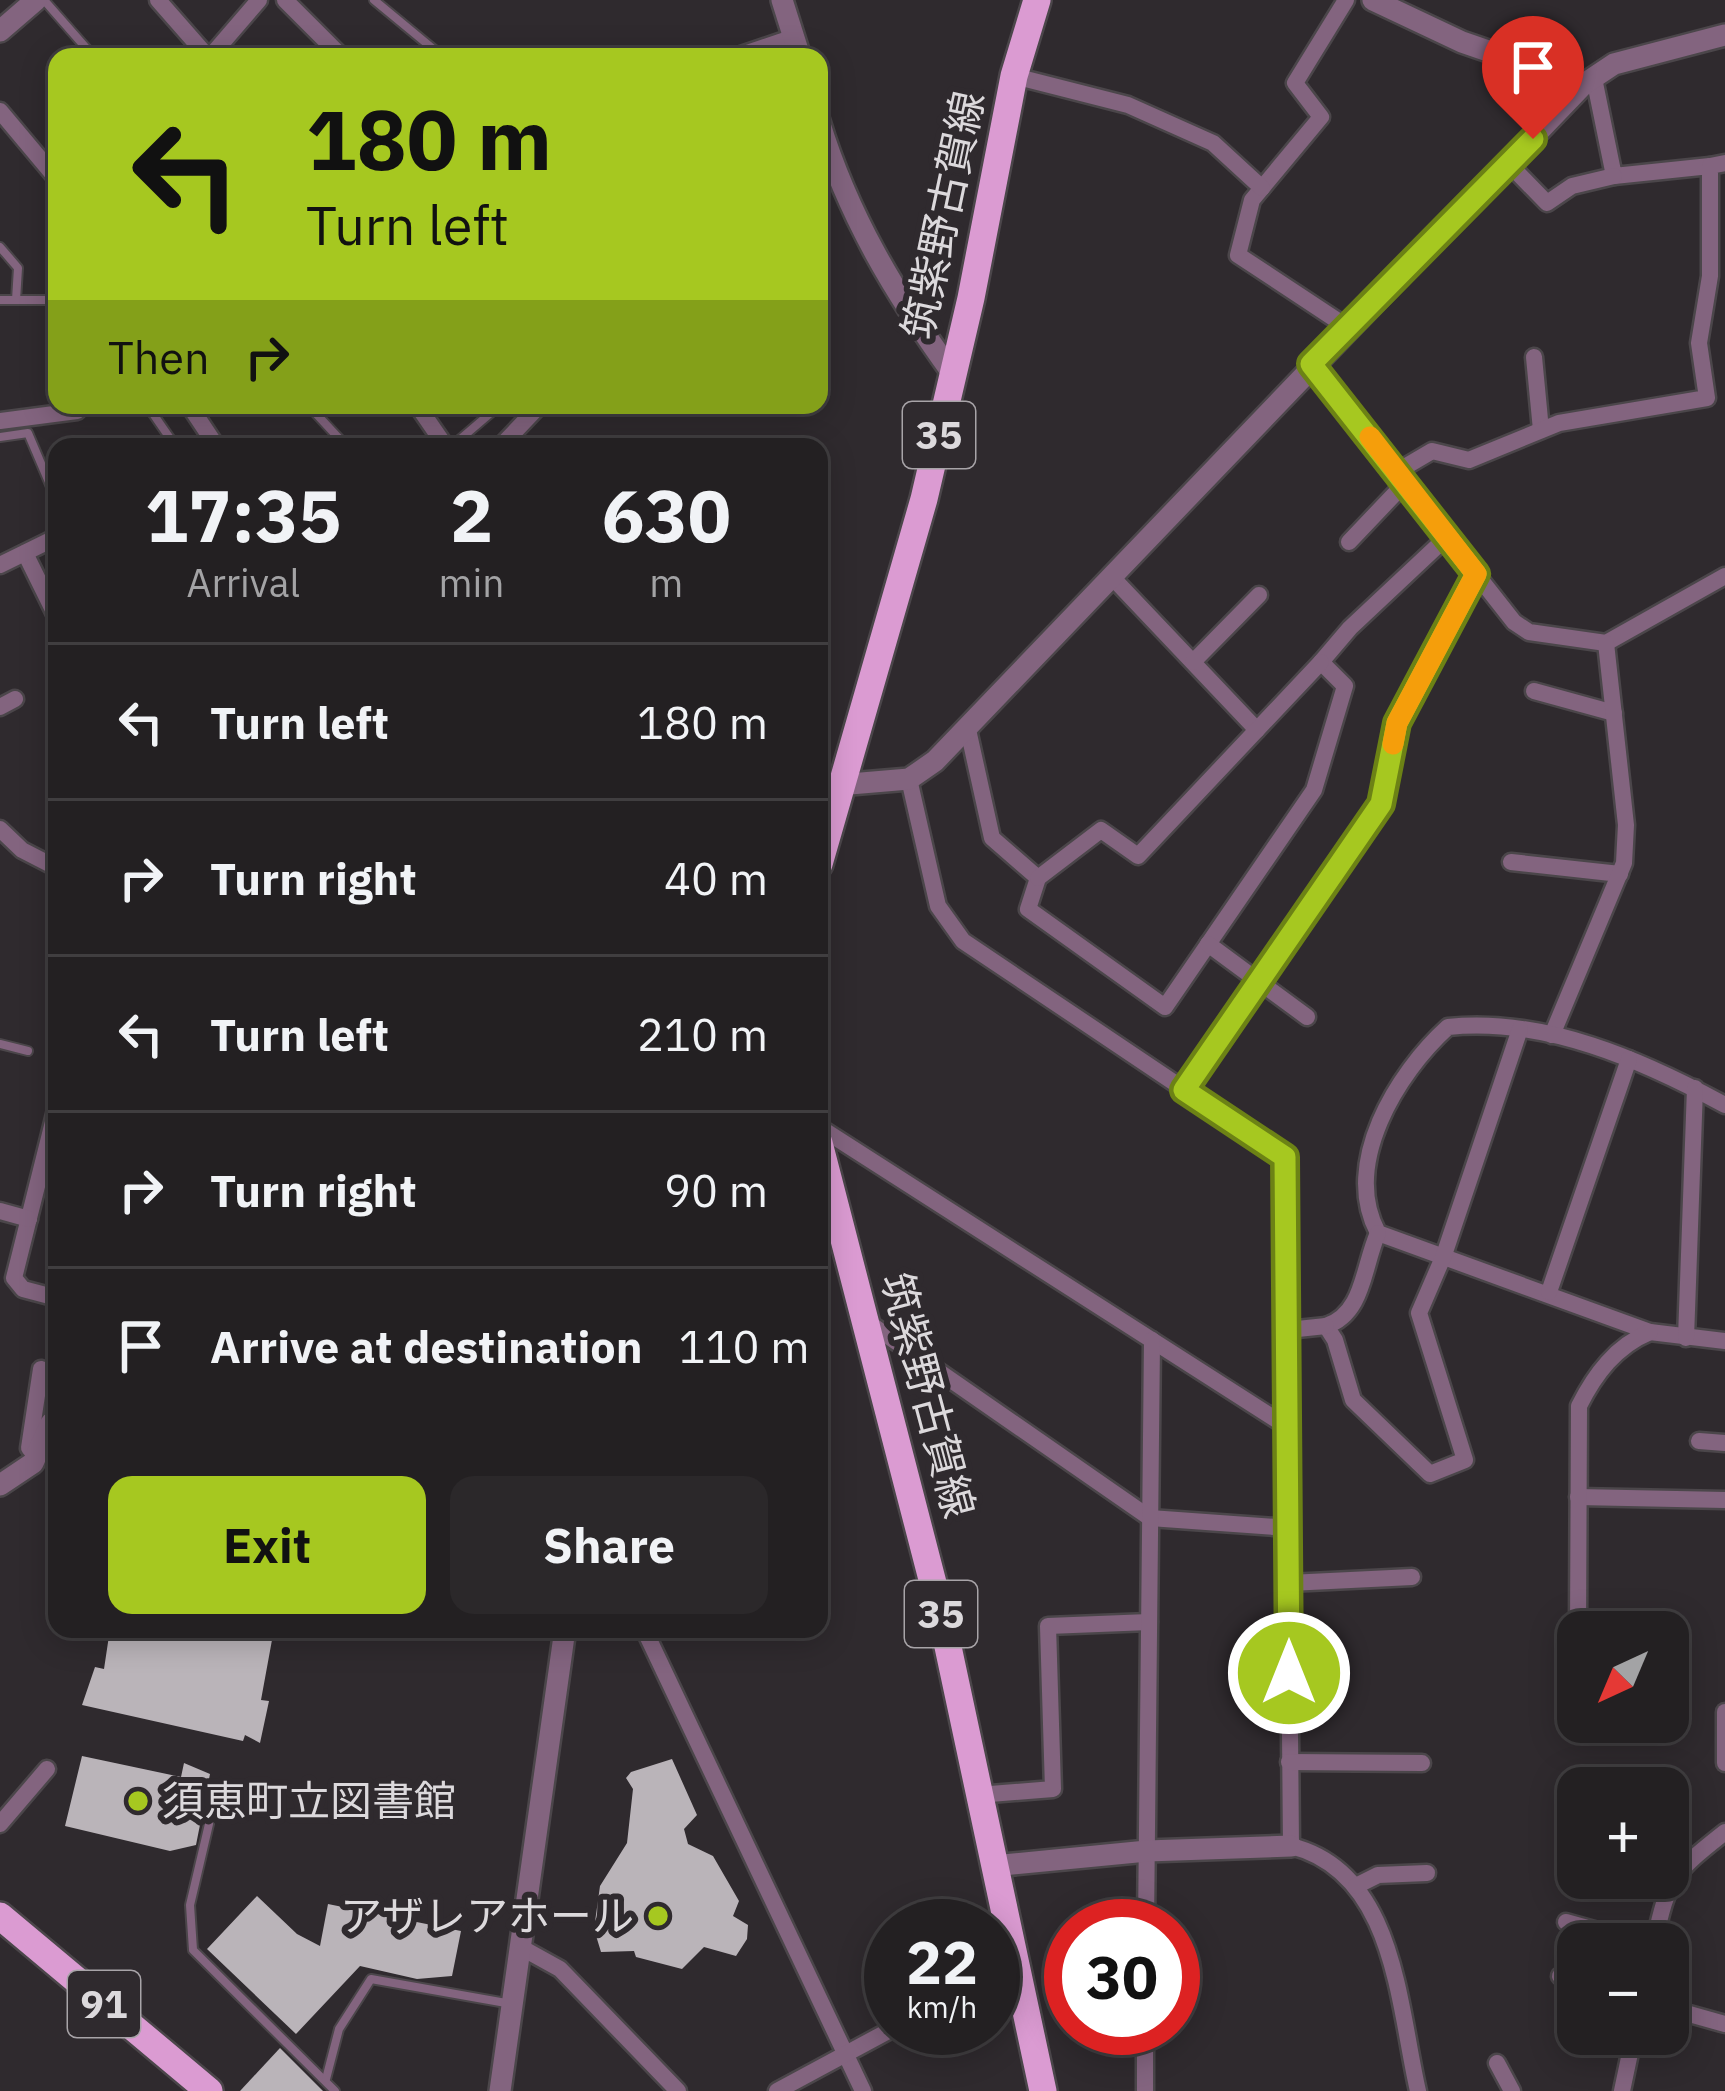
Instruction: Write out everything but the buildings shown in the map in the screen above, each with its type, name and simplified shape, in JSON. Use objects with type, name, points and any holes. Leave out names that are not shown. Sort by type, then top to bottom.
[{"type":"main road","name":"筑紫野古賀線","points":[[828,827],[923,500],[1014,76],[1037,0]]},
{"type":"main road","name":"筑紫野古賀線","points":[[828,1175],[941,1614],[1042,2091]]},
{"type":"main road","name":"91","points":[[0,1916],[205,2090]]},
{"type":"street","points":[[0,32],[40,0]]},
{"type":"street","points":[[158,0],[201,48]]},
{"type":"street","points":[[217,48],[259,0]]},
{"type":"street","points":[[782,0],[797,47]]},
{"type":"street","points":[[1346,0],[1294,83],[1321,117],[1252,200],[1238,255],[1347,327]]},
{"type":"street","points":[[1373,0],[1462,41],[1589,81]]},
{"type":"street","points":[[294,3],[334,48]]},
{"type":"street","points":[[838,785],[909,779],[935,761],[1311,364],[1589,81],[1614,64],[1725,35]]},
{"type":"street","points":[[1014,76],[1128,105],[1213,143],[1262,188]]},
{"type":"street","points":[[1589,81],[1614,176]]},
{"type":"street","points":[[0,111],[48,168]]},
{"type":"street","points":[[828,145],[860,232],[893,291],[953,374]]},
{"type":"street","points":[[1349,542],[1402,476],[1432,451],[1469,460],[1541,430],[1708,398],[1699,343],[1710,276],[1717,165],[1614,176],[1572,186],[1547,203],[1508,163]]},
{"type":"street","points":[[1534,357],[1541,430]]},
{"type":"street","points":[[1311,364],[1514,622],[1529,632],[1606,643],[1725,576]]},
{"type":"street","points":[[0,421],[54,414]]},
{"type":"street","points":[[509,438],[531,414]]},
{"type":"street","points":[[1322,662],[1345,686],[1314,790],[1165,1007],[1028,909],[1038,878],[1101,830],[1138,856],[1350,628],[1448,536]]},
{"type":"street","points":[[0,565],[48,542]]},
{"type":"street","points":[[25,553],[48,600]]},
{"type":"street","points":[[1184,1090],[1381,804],[1397,723],[1476,574]]},
{"type":"street","points":[[1111,576],[1257,730]]},
{"type":"street","points":[[1193,662],[1259,595]]},
{"type":"street","points":[[1552,1035],[1620,874],[1626,825],[1606,643]]},
{"type":"street","points":[[1534,691],[1614,713]]},
{"type":"street","points":[[969,734],[992,838],[1038,878]]},
{"type":"street","points":[[909,779],[938,906],[962,941],[1285,1157],[1291,1846]]},
{"type":"street","points":[[0,829],[22,850],[48,863]]},
{"type":"street","points":[[1511,862],[1620,874]]},
{"type":"street","points":[[1208,944],[1306,1017]]},
{"type":"street","points":[[1288,1330],[1339,1322],[1356,1305],[1378,1234],[1371,1220],[1367,1161],[1389,1101],[1420,1052],[1448,1028],[1520,1029],[1552,1035],[1629,1059],[1725,1105]]},
{"type":"street","points":[[1326,1326],[1335,1340],[1353,1400],[1384,1430],[1430,1474],[1466,1460],[1419,1313],[1444,1255],[1520,1029]]},
{"type":"street","points":[[1549,1292],[1629,1059]]},
{"type":"street","points":[[1686,1339],[1695,1088]]},
{"type":"street","points":[[828,1133],[1289,1428]]},
{"type":"street","points":[[48,1141],[14,1277],[23,1289],[48,1296]]},
{"type":"street","points":[[0,1211],[28,1219]]},
{"type":"street","points":[[1378,1234],[1650,1332],[1725,1341]]},
{"type":"street","points":[[869,1323],[1150,1518],[1289,1528]]},
{"type":"street","points":[[1578,1611],[1579,1406],[1595,1374],[1633,1339],[1650,1332]]},
{"type":"street","points":[[1146,1899],[1152,1340]]},
{"type":"street","points":[[37,1457],[29,1448],[40,1369]]},
{"type":"street","points":[[0,1485],[37,1457],[48,1429]]},
{"type":"street","points":[[1699,1441],[1725,1443]]},
{"type":"street","points":[[1578,1498],[1725,1500]]},
{"type":"street","points":[[1289,1583],[1412,1577]]},
{"type":"street","points":[[978,1795],[1053,1789],[1048,1626],[1149,1622]]},
{"type":"street","points":[[500,2091],[564,1638]]},
{"type":"street","points":[[648,1638],[863,2091]]},
{"type":"street","points":[[1725,1712],[1725,1763]]},
{"type":"street","points":[[1289,1762],[1422,1763]]},
{"type":"street","points":[[0,1824],[47,1769]]},
{"type":"street","points":[[1656,1923],[1676,1870],[1725,1832]]},
{"type":"street","points":[[993,1866],[1147,1851],[1291,1846],[1312,1852],[1367,1897],[1382,1935],[1418,2091]]},
{"type":"street","points":[[1356,1886],[1378,1875],[1427,1873]]},
{"type":"street","points":[[522,1948],[560,1969],[678,2091]]},
{"type":"street","points":[[1689,2014],[1725,2024]]},
{"type":"street","points":[[777,2091],[864,2042]]},
{"type":"street","points":[[1144,2091],[1145,2055]]},
{"type":"street","points":[[1622,2091],[1630,2055]]},
{"type":"street","points":[[1497,2063],[1512,2091]]},
{"type":"lane","points":[[40,0],[85,48]]},
{"type":"lane","points":[[374,0],[432,48]]},
{"type":"lane","points":[[0,248],[18,268],[16,300]]},
{"type":"lane","points":[[0,300],[48,300]]},
{"type":"lane","points":[[316,414],[339,438]]},
{"type":"lane","points":[[459,438],[489,414]]},
{"type":"lane","points":[[0,437],[28,433],[48,480]]},
{"type":"lane","points":[[0,1044],[28,1051]]},
{"type":"lane","points":[[209,1824],[190,1905],[193,1950],[335,2091]]},
{"type":"lane","points":[[325,2081],[339,2029],[371,1979],[513,2005]]},
{"type":"slow traffic","points":[[1370,437],[1476,574],[1397,723],[1393,744]]},
{"type":"place","name":"須恵町立図書館","points":[[138,1801]]},
{"type":"place","name":"アザレアホール","points":[[658,1916]]},
{"type":"route","points":[[1289,1673],[1285,1157],[1184,1090],[1381,804],[1397,723],[1476,574],[1311,364],[1533,139]]}]
